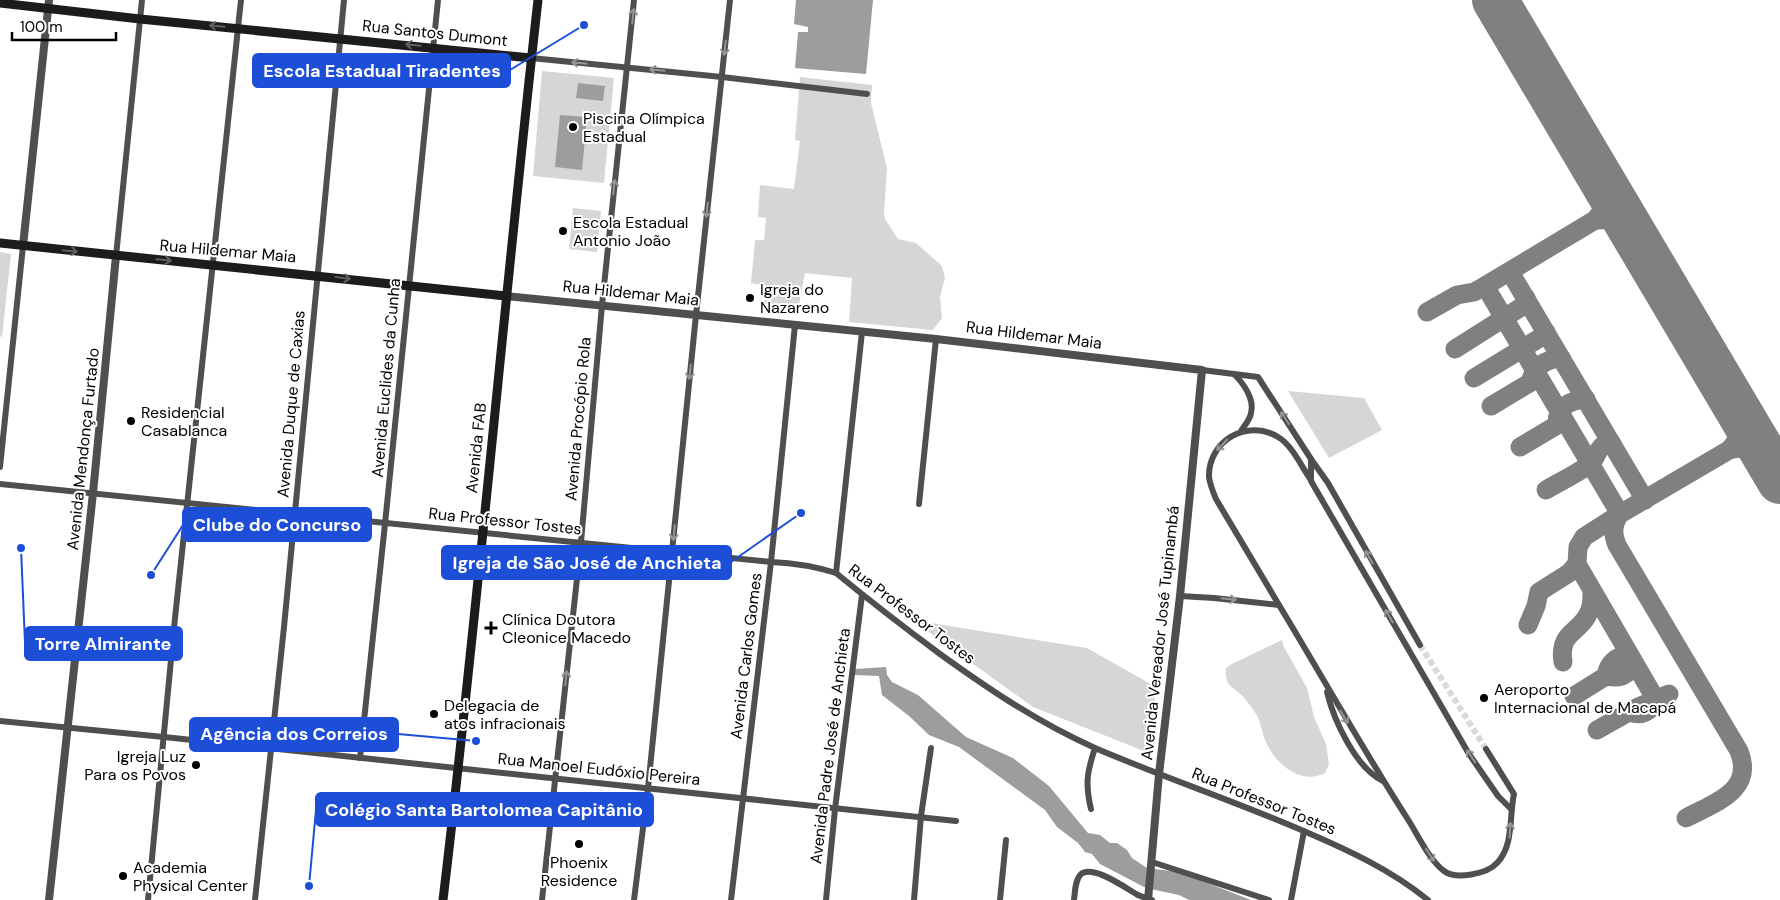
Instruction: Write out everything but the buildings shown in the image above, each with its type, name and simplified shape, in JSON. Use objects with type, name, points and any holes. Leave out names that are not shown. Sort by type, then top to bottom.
[{"type":"main road","name":"Avenida FAB","points":[[443,900],[538,0]]},
{"type":"main road","name":"Rua Santos Dumont","points":[[0,3],[49,4],[140,19],[531,58]]},
{"type":"main road","name":"Rua Hildemar Maia","points":[[0,243],[506,296]]},
{"type":"street","name":"Avenida Mendonça Furtado","points":[[49,900],[93,493],[142,0]]},
{"type":"street","points":[[148,900],[241,0]]},
{"type":"street","name":"Avenida Duque de Caxias","points":[[255,900],[344,0]]},
{"type":"street","name":"Avenida Euclides da Cunha","points":[[360,758],[438,0]]},
{"type":"street","name":"Avenida Procópio Rola","points":[[542,900],[581,542],[602,305],[634,0]]},
{"type":"street","points":[[634,900],[648,788],[730,0]]},
{"type":"street","points":[[0,466],[49,4]]},
{"type":"street","name":"Rua Santos Dumont","points":[[531,58],[867,94]]},
{"type":"street","name":"Rua Hildemar Maia","points":[[506,296],[936,339],[1258,377],[1310,459]]},
{"type":"street","name":"Avenida Carlos Gomes","points":[[731,900],[771,562],[795,325]]},
{"type":"street","points":[[836,573],[862,332]]},
{"type":"street","points":[[919,504],[936,339]]},
{"type":"street","name":"Avenida Vereador José Tupinambá","points":[[1149,898],[1159,774],[1180,596],[1202,370]]},
{"type":"street","points":[[1234,374],[1243,383],[1251,404],[1252,414],[1241,431],[1221,445],[1214,455],[1210,470],[1211,486],[1216,499],[1384,781],[1436,863],[1449,874],[1474,874],[1490,869],[1498,863],[1506,848],[1514,794],[1486,749]]},
{"type":"street","points":[[1241,431],[1260,430],[1277,436],[1285,442],[1311,481],[1469,754],[1498,796],[1511,809]]},
{"type":"street","points":[[1310,459],[1311,481]]},
{"type":"street","points":[[1310,459],[1328,483],[1420,645]]},
{"type":"street","name":"Rua Professor Tostes","points":[[0,484],[188,502],[385,524],[794,563],[836,573],[862,595],[1004,699],[1044,722],[1095,748],[1248,807],[1346,849],[1398,877],[1428,900]]},
{"type":"street","name":"Avenida Padre José de Anchieta","points":[[826,900],[835,809],[862,595]]},
{"type":"street","points":[[1180,596],[1280,605]]},
{"type":"street","points":[[1326,686],[1331,709],[1341,730],[1365,768],[1373,776],[1384,781]]},
{"type":"street","name":"Rua Manoel Eudóxio Pereira","points":[[0,721],[164,736],[956,821]]},
{"type":"street","points":[[914,900],[921,816],[931,748]]},
{"type":"street","points":[[1091,809],[1086,777],[1095,748]]},
{"type":"street","points":[[1292,900],[1304,831]]},
{"type":"street","points":[[1000,900],[1006,840]]},
{"type":"street","points":[[1152,864],[1269,900]]},
{"type":"street","points":[[1074,900],[1078,881],[1081,874],[1085,872],[1106,876],[1140,896],[1149,898]]},
{"type":"shaded area","points":[[796,0],[873,0],[866,74],[795,68],[798,32],[808,32],[808,27],[794,24]]},
{"type":"shaded area","name":"Piscina Olímpica Estadual","points":[[542,71],[614,78],[604,183],[533,176]]},
{"type":"shaded area","points":[[800,77],[872,85],[871,103],[887,168],[885,219],[898,239],[916,243],[942,266],[945,278],[940,297],[942,318],[933,330],[849,322],[852,278],[805,273],[797,315],[763,312],[766,286],[751,283],[755,240],[764,240],[766,218],[758,217],[760,185],[794,189],[800,141],[795,140]]},
{"type":"shaded area","points":[[578,83],[605,86],[603,101],[576,98]]},
{"type":"shaded area","points":[[560,115],[587,117],[582,170],[555,167]]},
{"type":"shaded area","points":[[573,208],[601,211],[597,252],[569,249]]},
{"type":"shaded area","points":[[0,252],[11,254],[2,337],[0,336]]},
{"type":"shaded area","points":[[1288,391],[1364,398],[1382,430],[1329,458]]},
{"type":"shaded area","points":[[912,620],[1087,648],[1156,687],[1149,753],[1033,707]]},
{"type":"shaded area","points":[[1282,640],[1307,688],[1314,717],[1326,744],[1329,764],[1325,773],[1316,776],[1307,777],[1289,770],[1275,757],[1265,740],[1255,712],[1245,699],[1228,684],[1227,680],[1226,668]]},
{"type":"shaded area","points":[[886,667],[887,675],[892,682],[918,695],[966,737],[1013,758],[1049,786],[1088,833],[1100,835],[1110,843],[1117,843],[1127,850],[1132,858],[1147,868],[1179,872],[1251,900],[1189,900],[1179,895],[1146,888],[1100,864],[1092,854],[1085,852],[1078,843],[1057,827],[1045,810],[959,747],[929,735],[909,716],[882,695],[879,676],[855,675],[855,669]]},
{"type":"taxiway","points":[[1427,312],[1457,295],[1474,292],[1485,286],[1595,220],[1602,211],[1605,202],[1603,181]]},
{"type":"taxiway","points":[[1595,220],[1615,220],[1632,230]]},
{"type":"taxiway","points":[[1510,272],[1645,500]]},
{"type":"taxiway","points":[[1485,286],[1620,514]]},
{"type":"taxiway","points":[[1455,349],[1523,306],[1526,298]]},
{"type":"taxiway","points":[[1474,378],[1543,336],[1546,332]]},
{"type":"taxiway","points":[[1491,406],[1531,382],[1534,372],[1541,365],[1561,358]]},
{"type":"taxiway","points":[[1520,447],[1557,425],[1559,414],[1565,406],[1575,401],[1586,399]]},
{"type":"taxiway","points":[[1686,818],[1719,801],[1737,786],[1741,776],[1742,765],[1739,751],[1617,545],[1614,529],[1620,514],[1729,450],[1738,437],[1739,412]]},
{"type":"taxiway","points":[[1546,490],[1591,463],[1601,447],[1612,444]]},
{"type":"taxiway","points":[[1729,450],[1741,448],[1751,450],[1769,463]]},
{"type":"taxiway","points":[[1620,514],[1584,537],[1578,547],[1577,564],[1656,700],[1646,712],[1638,714],[1630,712]]},
{"type":"taxiway","points":[[1528,625],[1536,606],[1539,592],[1569,573],[1577,564]]},
{"type":"taxiway","points":[[1563,662],[1562,652],[1564,644],[1589,612],[1592,593]]},
{"type":"taxiway","points":[[1574,696],[1606,676],[1613,661],[1629,655]]},
{"type":"taxiway","points":[[1606,676],[1622,676],[1635,665]]},
{"type":"taxiway","points":[[1597,730],[1636,708],[1669,694]]},
{"type":"runway","points":[[1495,0],[1780,481]]},
{"type":"tunnel","points":[[1420,645],[1486,749]]},
{"type":"place","name":"Escola Estadual Tiradentes","points":[[584,25]]},
{"type":"place","name":"Piscina Olímpica Estadual","points":[[573,127]]},
{"type":"place","name":"Escola Estadual Antonio João","points":[[563,231]]},
{"type":"place","name":"Igreja do Nazareno","points":[[750,298]]},
{"type":"place","name":"Residencial Casablanca","points":[[131,421]]},
{"type":"place","name":"Igreja de São José de Anchieta","points":[[801,513]]},
{"type":"place","name":"Torre Almirante","points":[[21,548]]},
{"type":"place","name":"Clube do Concurso","points":[[151,575]]},
{"type":"place","name":"Clínica Doutora Cleonice Macedo","points":[[491,628]]},
{"type":"place","name":"Aeroporto Internacional de Macapá","points":[[1484,698]]},
{"type":"place","name":"Delegacia de atos infracionais","points":[[434,714]]},
{"type":"place","name":"Agência dos Correios","points":[[476,741]]},
{"type":"place","name":"Igreja Luz Para os Povos","points":[[196,765]]},
{"type":"place","name":"Phoenix Residence","points":[[579,844]]},
{"type":"place","name":"Academia Physical Center","points":[[123,876]]},
{"type":"place","name":"Colégio Santa Bartolomea Capitânio","points":[[309,886]]}]
